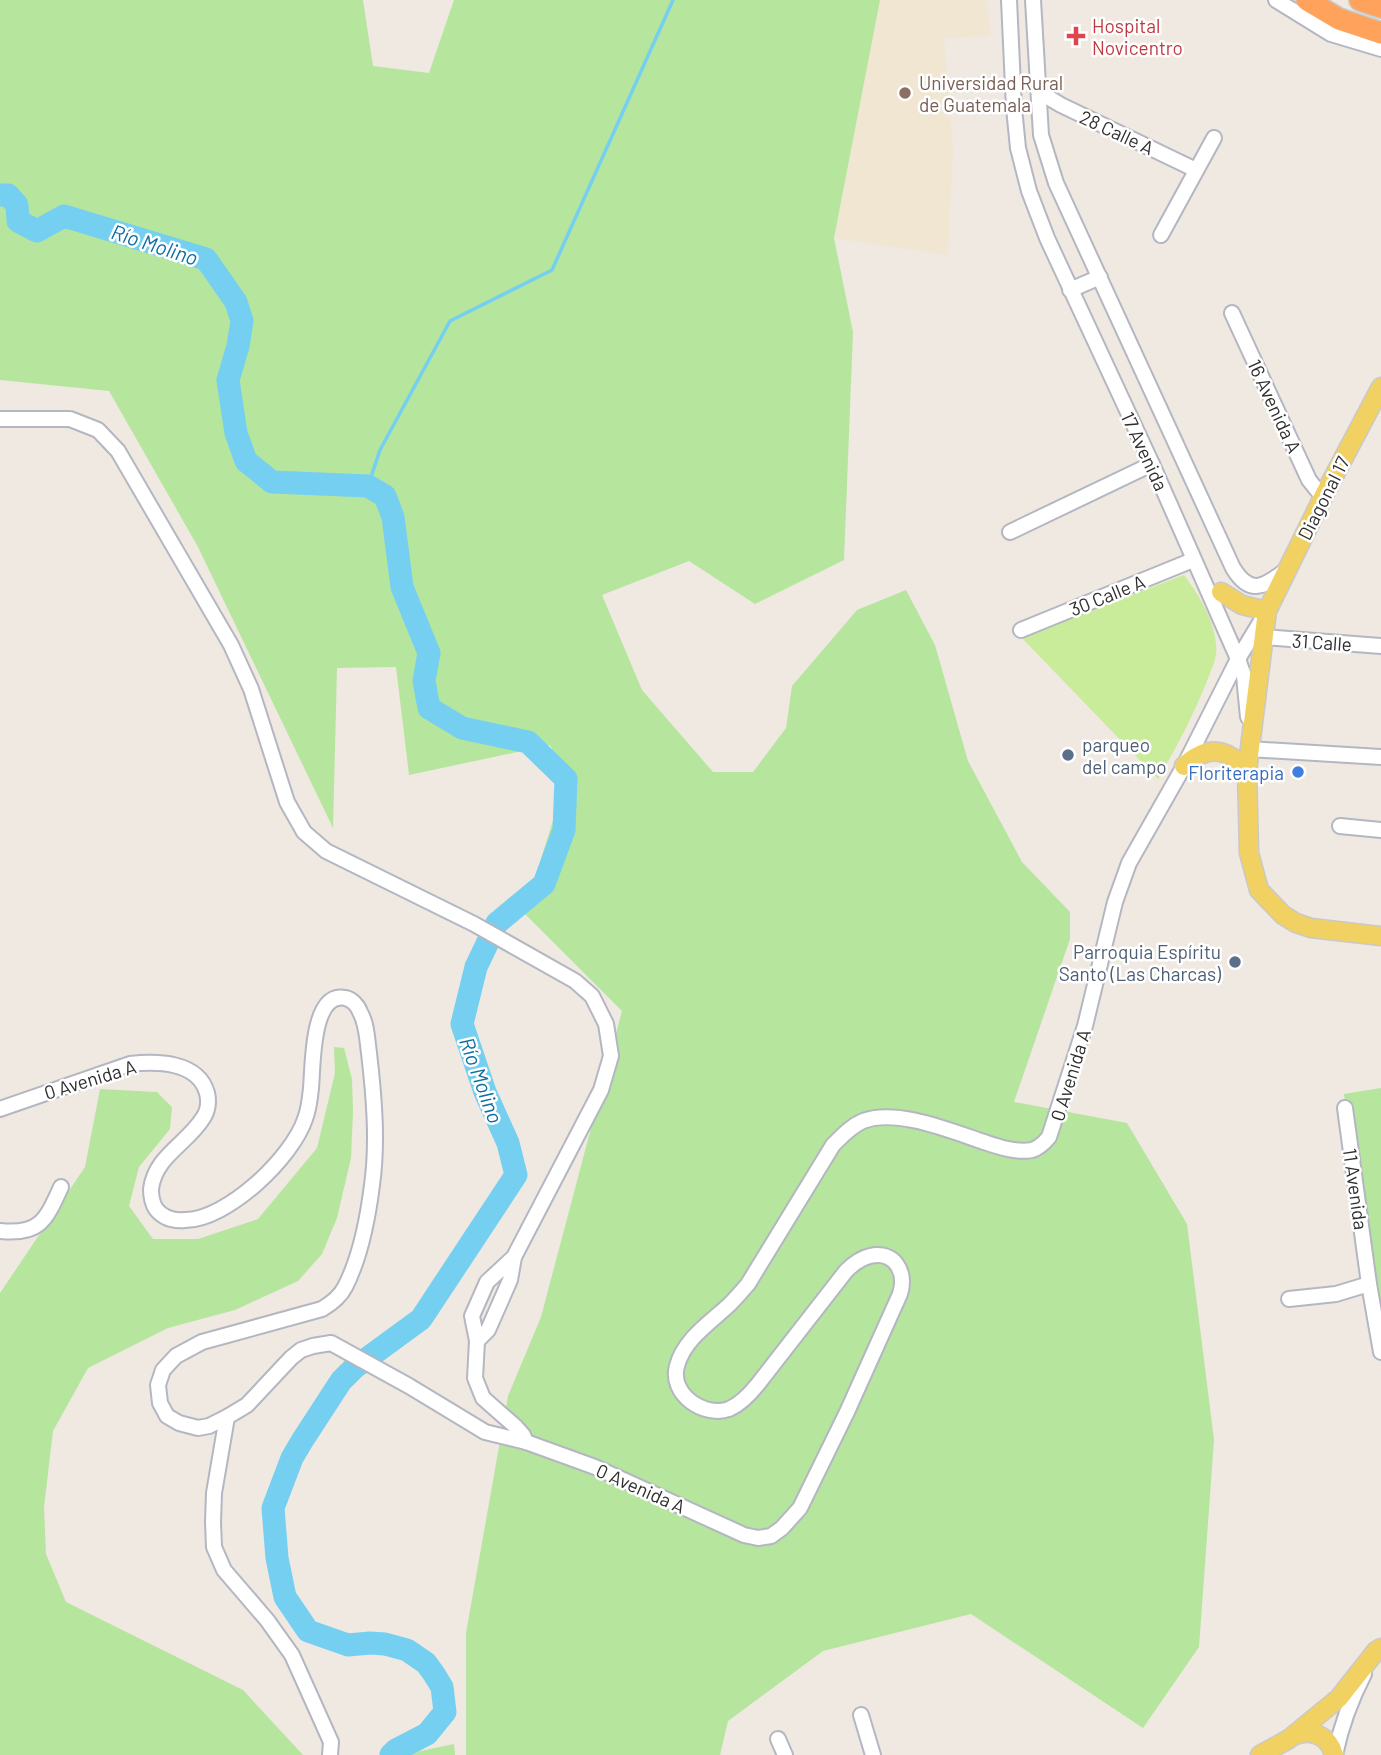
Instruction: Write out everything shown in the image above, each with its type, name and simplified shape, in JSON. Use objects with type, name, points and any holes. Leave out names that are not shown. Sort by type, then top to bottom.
[{"type":"highway","points":[[1307,0],[1339,19],[1381,33]]},
{"type":"highway","points":[[1360,0],[1381,7]]},
{"type":"main road","name":"Diagonal 17","points":[[1249,743],[1267,611],[1324,495],[1379,393]]},
{"type":"main road","points":[[1221,592],[1242,605],[1267,611]]},
{"type":"main road","name":"17 Avenida","points":[[1249,743],[1249,853],[1259,890],[1283,915],[1296,923],[1311,928],[1381,936]]},
{"type":"main road","points":[[1184,766],[1201,754],[1214,751],[1230,755],[1247,771]]},
{"type":"main road","points":[[1289,1739],[1339,1698],[1378,1650]]},
{"type":"main road","points":[[1260,1755],[1298,1734],[1308,1732],[1318,1734],[1326,1740],[1335,1755]]},
{"type":"street","name":"17 Avenida","points":[[1009,0],[1017,148],[1029,191],[1070,290],[1152,464],[1238,659],[1245,684],[1249,743]]},
{"type":"street","name":"17 Avenida","points":[[1033,0],[1041,135],[1056,183],[1233,568]]},
{"type":"street","points":[[1276,0],[1331,34],[1381,49]]},
{"type":"street","name":"28 Calle A","points":[[1039,93],[1196,170]]},
{"type":"street","points":[[1161,235],[1214,138]]},
{"type":"street","points":[[1070,290],[1100,277]]},
{"type":"street","name":"16 Avenida A","points":[[1232,313],[1310,480],[1324,495]]},
{"type":"street","points":[[0,419],[70,419],[98,430],[118,451],[231,645],[251,689],[287,802],[304,832],[326,851],[474,924],[575,981],[592,996],[606,1024],[611,1056],[601,1090],[514,1257],[510,1280],[488,1330],[477,1341]]},
{"type":"street","points":[[1010,532],[1152,464]]},
{"type":"street","name":"30 Calle A","points":[[1021,630],[1194,560]]},
{"type":"street","points":[[1233,568],[1241,580],[1248,585],[1259,587],[1286,570]]},
{"type":"street","points":[[1203,579],[1214,590],[1221,592],[1233,583],[1233,568]]},
{"type":"street","name":"Diagonal 17","points":[[1238,659],[1267,611]]},
{"type":"street","name":"31 Calle","points":[[1262,637],[1381,646]]},
{"type":"street","name":"0 Avenida A","points":[[0,1109],[130,1064],[163,1063],[189,1070],[203,1083],[208,1101],[207,1111],[197,1127],[159,1165],[151,1196],[158,1212],[166,1217],[184,1220],[208,1216],[227,1206],[255,1184],[292,1144],[301,1129],[309,1104],[320,1015],[324,1008],[337,998],[352,1000],[366,1030],[372,1075],[375,1164],[369,1205],[352,1272],[344,1289],[323,1309],[202,1342],[176,1356],[163,1370],[158,1385],[160,1403],[167,1416],[178,1423],[198,1428],[227,1418],[247,1405],[290,1358],[301,1350],[331,1343],[410,1386],[485,1432],[595,1467],[744,1535],[758,1538],[771,1536],[800,1508],[848,1412],[903,1286],[900,1269],[895,1262],[878,1255],[853,1265],[746,1398],[729,1409],[710,1411],[699,1408],[683,1394],[678,1386],[676,1367],[684,1349],[748,1284],[833,1145],[860,1122],[882,1116],[910,1119],[1009,1149],[1031,1150],[1045,1143],[1053,1130],[1085,1026],[1121,884],[1129,863],[1184,766],[1238,659]]},
{"type":"street","points":[[1249,743],[1381,757]]},
{"type":"street","points":[[1340,826],[1381,830]]},
{"type":"street","name":"11 Avenida","points":[[1345,1108],[1381,1352]]},
{"type":"street","points":[[0,1231],[31,1230],[49,1213],[61,1187]]},
{"type":"street","points":[[514,1257],[487,1282],[472,1316],[477,1341],[475,1378],[483,1398],[516,1427],[526,1443]]},
{"type":"street","points":[[1289,1299],[1336,1294],[1369,1284]]},
{"type":"street","points":[[227,1418],[214,1493],[214,1547],[223,1570],[267,1620],[292,1655],[331,1742],[330,1755]]},
{"type":"street","points":[[1335,1755],[1340,1730],[1351,1700],[1378,1650]]},
{"type":"street","points":[[861,1715],[873,1755]]},
{"type":"street","points":[[778,1739],[785,1755]]},
{"type":"shaded area","name":"Universidad Rural de Guatemala","points":[[880,0],[987,0],[991,36],[944,38],[953,149],[948,255],[834,238]]},
{"type":"green space","points":[[0,0],[363,0],[373,66],[429,73],[454,0],[880,0],[834,238],[853,332],[844,560],[755,604],[689,561],[602,595],[642,690],[713,772],[753,772],[786,728],[792,686],[857,610],[906,590],[935,645],[968,761],[1022,862],[1070,912],[1070,939],[1014,1102],[1127,1123],[1187,1224],[1214,1440],[1199,1647],[1143,1728],[971,1614],[823,1651],[728,1721],[720,1755],[466,1755],[466,1633],[508,1396],[541,1317],[622,1011],[524,913],[566,779],[550,745],[409,775],[396,667],[337,668],[333,828],[198,547],[109,391],[0,380]]},
{"type":"green space","points":[[1184,575],[1209,616],[1215,635],[1216,655],[1195,710],[1158,779],[1021,637]]},
{"type":"green space","points":[[334,1047],[344,1048],[352,1079],[351,1158],[337,1218],[322,1254],[298,1281],[235,1310],[168,1328],[88,1368],[53,1431],[44,1507],[46,1554],[66,1602],[243,1690],[303,1755],[0,1755],[0,1293],[85,1167],[100,1089],[157,1092],[172,1107],[170,1129],[139,1167],[129,1206],[153,1239],[198,1239],[258,1219],[317,1148],[335,1073]]},
{"type":"green space","points":[[1381,1088],[1381,1344],[1344,1094]]},
{"type":"green space","points":[[454,1744],[455,1755],[401,1755]]},
{"type":"waterway","points":[[368,486],[380,450],[450,321],[552,270],[673,0]]},
{"type":"waterway","name":"Río Molino","points":[[0,195],[8,195],[17,205],[18,221],[37,231],[64,216],[206,259],[236,302],[242,321],[228,380],[236,433],[246,461],[272,482],[368,486],[385,496],[393,517],[402,587],[429,653],[424,681],[429,708],[462,728],[528,742],[566,779],[564,830],[544,884],[497,923],[476,967],[462,1024],[485,1092],[508,1143],[516,1175],[421,1319],[354,1368],[341,1381],[292,1458],[273,1508],[277,1558],[285,1597],[308,1631],[348,1645],[385,1644],[407,1650],[426,1663],[442,1687],[445,1712],[427,1734],[391,1755]]},
{"type":"place","name":"Hospital Novicentro","points":[[1076,36]]},
{"type":"place","name":"Universidad Rural de Guatemala","points":[[905,93]]},
{"type":"place","name":"parqueo del campo","points":[[1068,755]]},
{"type":"place","name":"Floriterapia","points":[[1298,772]]},
{"type":"place","name":"Parroquia Espíritu Santo (Las Charcas)","points":[[1235,962]]}]
